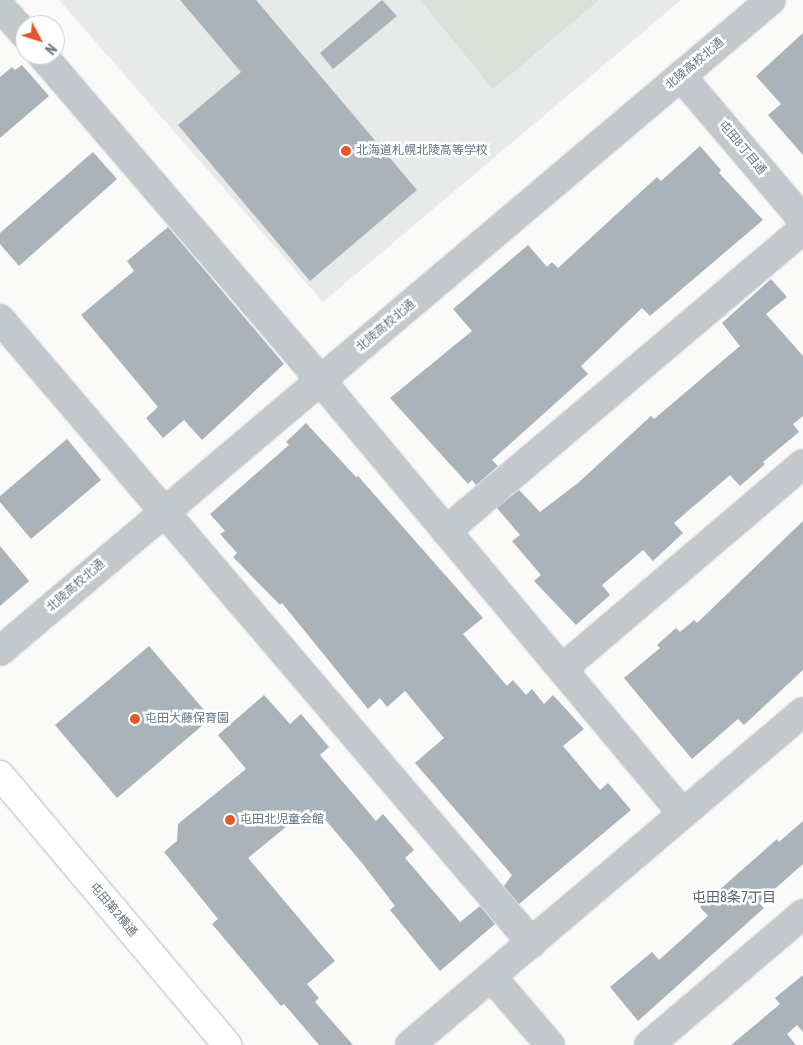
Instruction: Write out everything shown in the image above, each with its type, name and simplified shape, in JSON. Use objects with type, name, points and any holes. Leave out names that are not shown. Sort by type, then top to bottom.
[{"type":"street","name":"北陵高校北通","points":[[0,651],[162,511],[321,380],[771,0]]},
{"type":"street","points":[[0,6],[15,23]]},
{"type":"street","points":[[51,65],[321,380],[683,814]]},
{"type":"street","name":"屯田8丁目通","points":[[681,76],[803,220]]},
{"type":"street","points":[[446,531],[803,229]]},
{"type":"street","points":[[0,319],[532,944]]},
{"type":"street","points":[[562,669],[803,464]]},
{"type":"street","points":[[410,1045],[532,944],[803,712]]},
{"type":"street","name":"屯田第2横通","points":[[0,774],[227,1045]]},
{"type":"street","points":[[650,1045],[803,914]]},
{"type":"street","points":[[491,976],[550,1045]]},
{"type":"shaded area","name":"北海道札幌北陵高等学校","points":[[59,0],[681,0],[323,302]]},
{"type":"shaded area","points":[[420,0],[599,0],[493,89]]},
{"type":"building","points":[[180,0],[256,0],[417,190],[310,281],[178,125],[241,72]]},
{"type":"building","points":[[382,0],[397,16],[333,69],[320,53]]},
{"type":"building","points":[[803,33],[803,155],[768,115],[781,104],[756,76]]},
{"type":"building","points":[[22,65],[49,96],[0,138],[0,77],[12,67],[15,70]]},
{"type":"building","points":[[700,146],[721,170],[719,173],[763,220],[650,316],[642,308],[581,366],[588,374],[492,460],[498,466],[476,485],[472,480],[468,484],[390,398],[472,331],[453,309],[528,245],[547,267],[552,262],[558,268],[657,177],[661,181]]},
{"type":"building","points":[[93,152],[117,179],[19,266],[0,244],[0,233]]},
{"type":"building","points":[[168,227],[284,364],[202,440],[184,420],[163,438],[146,418],[158,407],[81,315],[134,271],[127,261]]},
{"type":"building","points":[[771,279],[787,297],[766,314],[803,356],[803,416],[793,424],[799,432],[763,462],[765,464],[740,486],[730,475],[674,523],[683,533],[653,561],[643,550],[602,585],[610,595],[576,625],[534,581],[541,575],[512,541],[520,535],[497,508],[519,490],[540,512],[578,483],[651,416],[654,419],[740,346],[722,323]]},
{"type":"building","points":[[306,423],[356,477],[358,476],[483,618],[463,634],[507,686],[513,680],[526,695],[532,689],[544,704],[553,695],[584,729],[563,746],[600,790],[608,783],[631,810],[519,904],[504,886],[512,875],[415,763],[444,738],[405,691],[387,707],[380,698],[368,709],[282,603],[280,605],[233,557],[237,553],[220,534],[225,531],[210,514],[289,445],[286,442]]},
{"type":"building","points":[[67,439],[101,480],[31,539],[0,502],[0,496]]},
{"type":"building","points":[[803,521],[803,670],[744,725],[738,719],[692,759],[624,678],[660,648],[657,645],[676,628],[680,632],[694,620],[697,623]]},
{"type":"building","points":[[0,546],[29,581],[0,606]]},
{"type":"building","points":[[149,646],[211,718],[117,798],[55,725]]},
{"type":"building","points":[[264,695],[290,724],[301,714],[329,747],[320,755],[376,821],[383,814],[414,850],[405,858],[460,922],[480,906],[495,924],[440,971],[390,910],[395,906],[362,863],[323,817],[319,821],[308,809],[248,858],[335,961],[307,984],[319,998],[315,1002],[353,1045],[319,1045],[284,1004],[281,1006],[212,924],[218,919],[164,852],[177,841],[178,824],[246,769],[218,735]]},
{"type":"building","points":[[803,821],[803,864],[759,903],[764,908],[638,1021],[610,987],[652,952],[659,960],[708,916],[700,907],[777,839],[779,842]]},
{"type":"building","points":[[803,975],[803,1032],[797,1025],[787,1034],[796,1045],[731,1045],[780,1004],[775,998]]},
{"type":"place","name":"北海道札幌北陵高等学校","points":[[346,151]]},
{"type":"place","name":"屯田大藤保育園","points":[[135,719]]},
{"type":"place","name":"屯田北児童会館","points":[[230,820]]},
{"type":"district","name":"屯田8条7丁目","points":[[734,897]]}]
